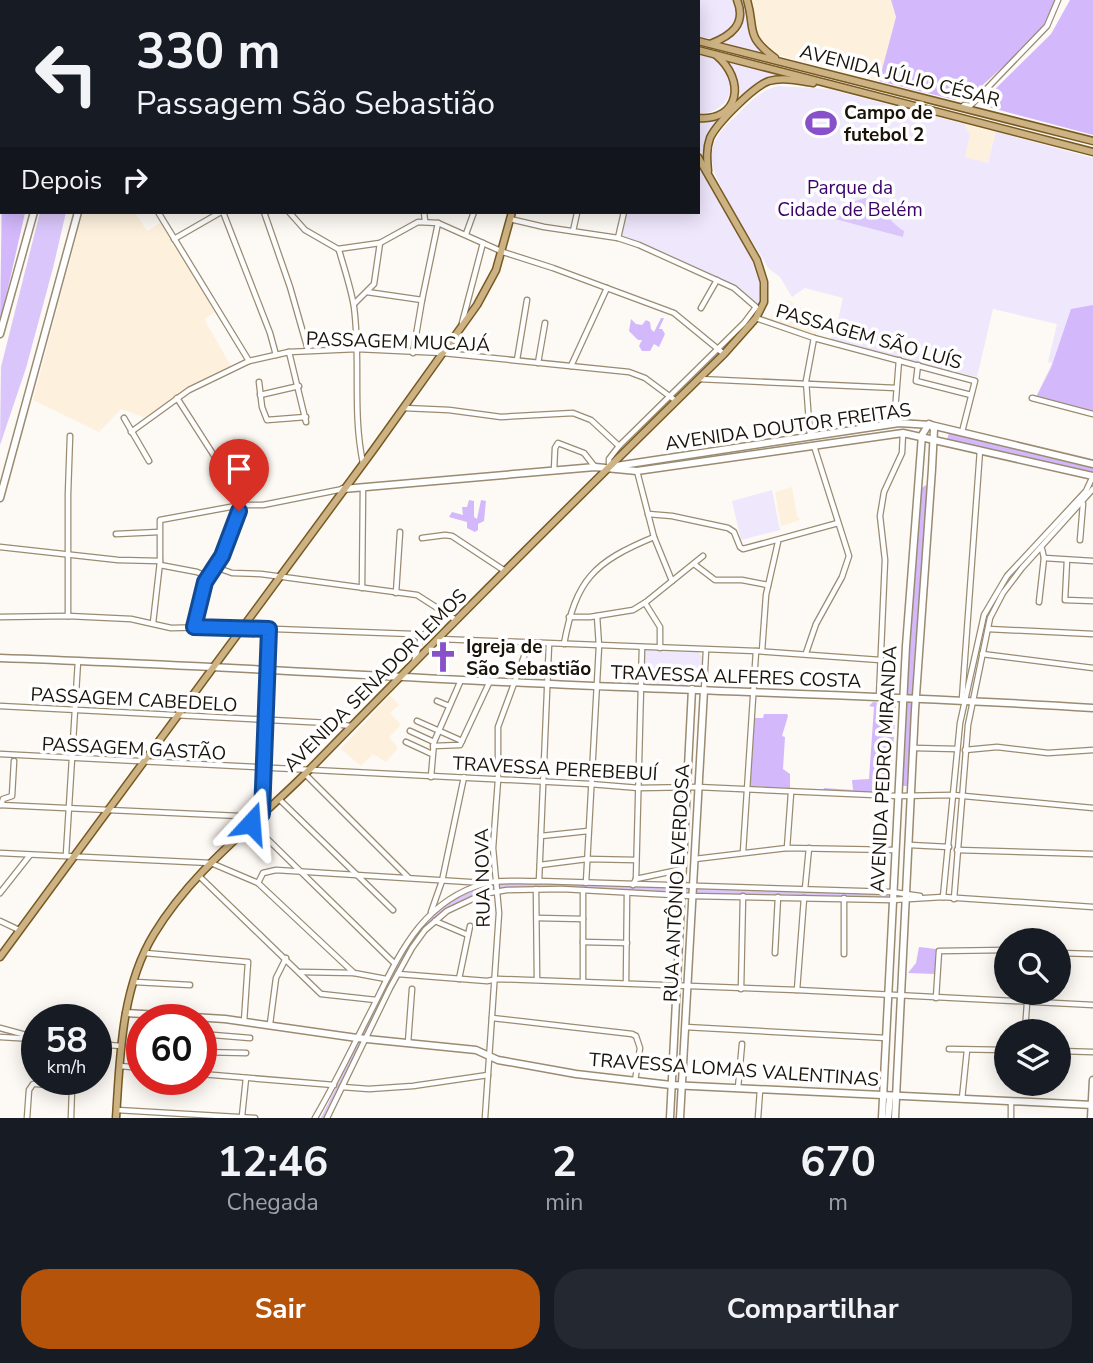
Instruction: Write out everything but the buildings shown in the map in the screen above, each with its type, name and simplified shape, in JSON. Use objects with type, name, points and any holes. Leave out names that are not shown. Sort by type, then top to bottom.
[{"type":"main road","points":[[710,44],[723,39],[737,27],[741,13],[737,0]]},
{"type":"main road","points":[[747,0],[750,23],[757,41],[779,61]]},
{"type":"main road","name":"AVENIDA JÚLIO CÉSAR","points":[[700,42],[1093,141]]},
{"type":"main road","name":"AVENIDA JÚLIO CÉSAR","points":[[700,50],[1093,152]]},
{"type":"main road","points":[[700,118],[717,115],[725,110],[734,98],[734,78],[726,63],[714,54]]},
{"type":"main road","points":[[707,172],[706,156],[714,132],[763,84],[788,80],[837,86]]},
{"type":"main road","points":[[700,160],[761,266],[764,299],[756,318]]},
{"type":"main road","points":[[700,167],[707,172]]},
{"type":"main road","points":[[0,957],[3,947],[19,930],[145,762],[462,326],[485,290],[503,251],[511,215]]},
{"type":"main road","name":"AVENIDA SENADOR LEMOS","points":[[129,1004],[154,934],[198,875],[307,772],[724,354],[756,318]]},
{"type":"main road","name":"AVENIDA SENADOR LEMOS","points":[[116,1118],[126,1013]]},
{"type":"street","points":[[961,107],[970,106],[982,95],[1047,26],[1058,0]]},
{"type":"street","points":[[0,334],[33,214]]},
{"type":"street","points":[[0,498],[77,214]]},
{"type":"street","points":[[159,214],[249,361]]},
{"type":"street","points":[[174,239],[218,214]]},
{"type":"street","points":[[223,214],[270,332],[276,355]]},
{"type":"street","points":[[265,214],[308,350]]},
{"type":"street","points":[[291,214],[305,230],[338,249],[380,243],[413,224],[425,221],[438,223],[503,251],[674,313],[724,354]]},
{"type":"street","points":[[424,214],[425,221]]},
{"type":"street","points":[[466,234],[473,214]]},
{"type":"street","points":[[573,231],[577,214]]},
{"type":"street","points":[[618,238],[624,214]]},
{"type":"street","points":[[511,215],[544,227],[618,238],[717,280],[701,308]]},
{"type":"street","points":[[413,353],[438,223]]},
{"type":"street","points":[[354,305],[374,284],[380,243]]},
{"type":"street","points":[[462,326],[483,243]]},
{"type":"street","points":[[338,249],[354,305],[358,437],[363,463]]},
{"type":"street","name":"AVENIDA SENADOR LEMOS","points":[[609,467],[609,459],[619,446],[744,323],[756,307],[734,288],[717,280]]},
{"type":"street","points":[[570,366],[607,288]]},
{"type":"street","points":[[366,292],[422,300]]},
{"type":"street","points":[[517,360],[527,300]]},
{"type":"street","name":"PASSAGEM SÃO LUÍS","points":[[756,318],[814,338],[975,381],[971,395]]},
{"type":"street","points":[[538,363],[545,323]]},
{"type":"street","points":[[810,436],[806,386],[814,338]]},
{"type":"street","name":"PASSAGEM MUCAJÁ","points":[[131,432],[177,398],[249,361],[308,350],[443,353],[637,374],[676,401]]},
{"type":"street","points":[[259,382],[266,419],[306,420],[289,352]]},
{"type":"street","points":[[894,424],[899,360]]},
{"type":"street","points":[[918,365],[916,382],[971,395],[962,432]]},
{"type":"street","points":[[698,379],[896,388]]},
{"type":"street","points":[[260,395],[299,386]]},
{"type":"street","points":[[177,398],[229,479],[241,505],[222,556],[205,582],[194,627]]},
{"type":"street","points":[[1032,398],[1093,414]]},
{"type":"street","points":[[404,408],[449,410],[500,417],[573,413],[591,420],[619,446]]},
{"type":"street","points":[[124,418],[149,461]]},
{"type":"street","name":"AVENIDA DOUTOR FREITAS","points":[[609,467],[894,424],[930,424],[1093,464]]},
{"type":"street","name":"AVENIDA PEDRO MIRANDA","points":[[888,1118],[890,1096],[900,996],[908,897],[916,700],[934,429],[930,424],[922,435],[894,850],[886,1038],[890,1096],[895,1118]]},
{"type":"street","points":[[946,441],[947,429]]},
{"type":"street","points":[[879,698],[885,560],[880,516],[888,481],[902,453],[903,433]]},
{"type":"street","name":"AVENIDA DOUTOR FREITAS","points":[[159,532],[160,520],[241,505],[263,505],[343,489],[595,467],[638,471],[903,433],[922,435],[1093,476]]},
{"type":"street","points":[[68,616],[70,436]]},
{"type":"street","points":[[554,471],[555,448],[558,443],[583,453],[595,467]]},
{"type":"street","points":[[806,653],[816,624],[842,577],[849,556],[849,549],[838,523],[814,445]]},
{"type":"street","points":[[954,899],[981,449]]},
{"type":"street","points":[[710,451],[710,460]]},
{"type":"street","points":[[693,453],[695,463]]},
{"type":"street","points":[[920,468],[925,475],[932,469]]},
{"type":"street","points":[[638,471],[654,537],[672,581]]},
{"type":"street","points":[[966,700],[993,611],[1003,593],[1086,491],[1093,476]]},
{"type":"street","points":[[918,491],[925,484],[930,491]]},
{"type":"street","points":[[362,588],[363,487]]},
{"type":"street","points":[[943,897],[957,749],[984,615],[1007,576],[1083,503],[1093,489]]},
{"type":"street","points":[[1080,540],[1083,503]]},
{"type":"street","points":[[648,514],[672,516],[728,528],[734,532],[742,549],[838,523]]},
{"type":"street","points":[[116,534],[159,532],[160,563],[153,623]]},
{"type":"street","points":[[396,593],[400,532]]},
{"type":"street","points":[[422,538],[445,534],[452,536],[505,571]]},
{"type":"street","points":[[564,644],[569,617],[582,586],[595,570],[628,548],[654,537]]},
{"type":"street","points":[[743,852],[753,693],[768,585],[778,541]]},
{"type":"street","points":[[1039,602],[1044,558],[1042,544]]},
{"type":"street","points":[[0,547],[160,563],[208,577]]},
{"type":"street","points":[[569,617],[633,610],[703,556]]},
{"type":"street","points":[[1044,558],[1093,561]]},
{"type":"street","points":[[1067,560],[1065,600],[1093,601]]},
{"type":"street","points":[[694,564],[715,579],[768,585]]},
{"type":"street","points":[[214,567],[232,573],[279,576],[422,597],[456,620]]},
{"type":"street","points":[[645,603],[660,627],[660,648]]},
{"type":"street","points":[[414,663],[421,638],[445,612]]},
{"type":"street","points":[[586,883],[599,646],[597,616]]},
{"type":"street","points":[[0,617],[131,619],[170,628],[413,634],[421,638]]},
{"type":"street","points":[[14,761],[12,796],[4,799],[1,805],[260,815],[269,629]]},
{"type":"street","points":[[988,629],[1093,634]]},
{"type":"street","points":[[439,639],[806,653],[880,660]]},
{"type":"street","name":"RUA NOVA","points":[[485,1118],[498,922],[493,848],[498,780],[498,727],[529,643]]},
{"type":"street","points":[[539,881],[549,644]]},
{"type":"street","points":[[634,882],[642,647]]},
{"type":"street","name":"RUA ANTÔNIO EVERDOSA","points":[[680,1118],[706,650]]},
{"type":"street","points":[[982,654],[1093,668]]},
{"type":"street","name":"TRAVESSA ALFERES COSTA","points":[[0,658],[266,668],[753,693],[966,700],[1093,708]]},
{"type":"street","points":[[66,855],[78,660]]},
{"type":"street","points":[[431,776],[433,744],[462,679]]},
{"type":"street","points":[[410,731],[433,744],[458,747],[490,681]]},
{"type":"street","name":"RUA ANTÔNIO EVERDOSA","points":[[670,1118],[692,690]]},
{"type":"street","points":[[436,701],[449,706]]},
{"type":"street","name":"PASSAGEM CABEDELO","points":[[0,706],[350,726]]},
{"type":"street","points":[[417,721],[462,741]]},
{"type":"street","points":[[406,742],[432,754]]},
{"type":"street","points":[[965,750],[997,747],[1048,753],[1093,750]]},
{"type":"street","points":[[914,748],[957,749]]},
{"type":"street","name":"PASSAGEM GASTÃO","points":[[0,754],[307,772]]},
{"type":"street","points":[[307,772],[410,878]]},
{"type":"street","name":"TRAVESSA PEREBEBUÍ","points":[[307,772],[590,784],[639,789],[697,787],[791,793],[953,795],[1093,808]]},
{"type":"street","points":[[430,914],[442,881],[464,778]]},
{"type":"street","points":[[787,848],[791,793]]},
{"type":"street","points":[[279,799],[393,910]]},
{"type":"street","points":[[251,823],[393,962]]},
{"type":"street","points":[[541,835],[588,831]]},
{"type":"street","points":[[910,845],[949,847]]},
{"type":"street","points":[[695,859],[787,848],[894,850]]},
{"type":"street","points":[[805,889],[809,848]]},
{"type":"street","points":[[957,850],[1093,854]]},
{"type":"street","points":[[0,853],[211,863],[258,883],[354,973]]},
{"type":"street","points":[[0,893],[31,855]]},
{"type":"street","points":[[540,865],[587,859],[636,860]]},
{"type":"street","points":[[634,882],[683,869]]},
{"type":"street","points":[[258,883],[261,874],[265,872],[301,871],[486,883],[497,887],[536,889],[682,895],[693,891],[805,889],[1093,907]]},
{"type":"street","points":[[198,875],[321,994],[376,1000]]},
{"type":"street","points":[[316,1118],[412,948],[447,911],[465,900],[497,887],[539,881],[634,882],[683,886],[693,891],[743,896],[892,896]]},
{"type":"street","points":[[327,1118],[393,962],[409,938],[430,914],[459,894],[486,883]]},
{"type":"street","points":[[536,889],[537,979]]},
{"type":"street","points":[[583,890],[583,981]]},
{"type":"street","points":[[626,983],[627,893]]},
{"type":"street","points":[[741,989],[743,896]]},
{"type":"street","points":[[775,953],[778,897]]},
{"type":"street","points":[[797,990],[804,898]]},
{"type":"street","points":[[844,898],[844,954]]},
{"type":"street","points":[[537,918],[583,919]]},
{"type":"street","points":[[0,921],[19,930]]},
{"type":"street","points":[[435,921],[468,935]]},
{"type":"street","points":[[459,979],[470,926]]},
{"type":"street","points":[[583,942],[627,943]]},
{"type":"street","points":[[936,998],[939,951],[994,950]]},
{"type":"street","points":[[145,953],[246,961],[249,964],[244,1022]]},
{"type":"street","points":[[1071,953],[1093,954]]},
{"type":"street","points":[[270,1024],[276,978],[286,958]]},
{"type":"street","points":[[300,972],[354,973],[386,979]]},
{"type":"street","points":[[398,974],[459,979],[687,985],[994,1001]]},
{"type":"street","points":[[135,982],[190,985]]},
{"type":"street","points":[[408,1043],[412,989]]},
{"type":"street","points":[[1071,1004],[1093,1005]]},
{"type":"street","points":[[492,1018],[632,1034],[639,1043],[635,1081]]},
{"type":"street","name":"TRAVESSA LOMAS VALENTINAS","points":[[217,1021],[270,1024],[362,1038],[476,1050],[503,1061],[635,1081],[760,1090],[1093,1105]]},
{"type":"street","points":[[684,1027],[886,1038]]},
{"type":"street","points":[[0,1028],[21,1034]]},
{"type":"street","points":[[217,1035],[250,1038]]},
{"type":"street","points":[[0,1037],[21,1038]]},
{"type":"street","points":[[738,1088],[742,1044]]},
{"type":"street","points":[[112,1045],[121,1046]]},
{"type":"street","points":[[949,1049],[994,1050]]},
{"type":"street","points":[[962,1099],[967,1050]]},
{"type":"street","points":[[1071,1051],[1093,1052]]},
{"type":"street","points":[[217,1053],[246,1054]]},
{"type":"street","points":[[120,1066],[126,1067]]},
{"type":"street","points":[[217,1075],[334,1085]]},
{"type":"street","points":[[342,1087],[369,1089],[413,1086],[488,1075]]},
{"type":"street","points":[[242,1116],[246,1078]]},
{"type":"street","points":[[1091,1118],[1093,1080]]},
{"type":"street","points":[[27,1118],[29,1090],[33,1084],[72,1088],[71,1118]]},
{"type":"street","points":[[758,1118],[760,1090]]},
{"type":"street","name":"AVENIDA PEDRO MIRANDA","points":[[882,1118],[890,1096]]},
{"type":"street","points":[[1011,1102],[1011,1118]]},
{"type":"street","points":[[117,1110],[255,1118]]},
{"type":"shaded area","points":[[750,0],[891,0],[896,17],[879,81],[774,54],[756,33],[752,22],[754,9]]},
{"type":"shaded area","points":[[891,0],[1057,0],[1041,32],[975,92],[955,100],[879,81],[896,17]]},
{"type":"shaded area","points":[[1070,0],[1093,0],[1093,135],[983,104],[1051,34]]},
{"type":"shaded area","points":[[964,124],[995,132],[988,163],[965,157],[970,135]]},
{"type":"shaded area","points":[[865,198],[904,231],[903,237],[835,219],[852,202]]},
{"type":"shaded area","points":[[2,214],[25,214],[0,323]]},
{"type":"shaded area","points":[[39,214],[66,214],[26,368],[0,445],[1,367]]},
{"type":"shaded area","points":[[82,214],[136,214],[147,231],[162,222],[215,312],[204,319],[232,368],[188,392],[152,420],[121,409],[99,432],[33,400]]},
{"type":"shaded area","points":[[788,300],[824,322],[814,337],[767,321]]},
{"type":"shaded area","points":[[1093,305],[1093,413],[1035,399],[1051,368],[1071,309]]},
{"type":"shaded area","points":[[661,318],[664,318],[659,329],[665,334],[659,347],[654,344],[650,351],[642,351],[639,346],[642,340],[638,340],[629,331],[631,319],[642,325],[646,320],[650,322],[654,332]]},
{"type":"shaded area","points":[[949,432],[1093,468],[1093,474],[947,440]]},
{"type":"shaded area","points":[[926,485],[929,493],[915,648],[907,786],[900,786],[919,490]]},
{"type":"shaded area","points":[[792,487],[800,520],[781,526],[775,492]]},
{"type":"shaded area","points":[[469,500],[474,501],[474,517],[477,519],[481,500],[486,501],[484,521],[478,524],[478,530],[475,532],[467,528],[467,522],[449,517],[452,512],[463,515],[462,507],[467,507]]},
{"type":"shaded area","points":[[390,695],[399,705],[390,713],[401,725],[389,737],[398,748],[386,762],[373,754],[361,766],[341,749]]},
{"type":"shaded area","points":[[873,702],[896,705],[890,794],[823,792],[824,788],[853,790],[852,780],[869,779],[874,707],[869,706]]},
{"type":"shaded area","points":[[764,714],[788,716],[782,736],[785,737],[783,769],[790,774],[790,788],[748,786],[753,718],[763,718]]},
{"type":"shaded area","points":[[511,883],[871,892],[888,894],[888,897],[509,889],[468,898],[445,911],[416,940],[325,1118],[321,1118],[403,952],[421,924],[456,897],[486,886]]},
{"type":"shaded area","points":[[919,947],[936,949],[935,974],[908,973],[916,963]]},
{"type":"green space","points":[[700,0],[734,0],[737,9],[734,27],[718,37],[700,37]]},
{"type":"green space","points":[[740,0],[744,1],[750,37],[764,55],[719,44],[732,36],[740,26],[743,15]]},
{"type":"green space","points":[[700,54],[720,64],[733,84],[725,102],[717,109],[700,113]]},
{"type":"green space","points":[[728,61],[786,76],[759,87],[732,106],[739,88]]},
{"type":"green space","name":"Parque da Cidade de Belém","points":[[778,86],[828,89],[964,124],[970,135],[965,157],[988,163],[996,130],[1093,155],[1004,134],[1093,158],[1093,413],[1035,399],[1052,363],[1048,362],[1057,324],[993,309],[977,377],[910,361],[901,356],[900,358],[830,341],[835,333],[843,298],[805,288],[792,297],[780,277],[768,268],[743,227],[724,194],[713,164],[713,147],[723,129],[754,98]]},
{"type":"green space","points":[[729,109],[715,127],[703,154],[700,151],[700,122],[719,117]]},
{"type":"green space","points":[[700,170],[710,177],[757,260],[764,282],[760,310],[734,288],[618,238],[624,214],[700,214]]},
{"type":"green space","points":[[772,490],[780,530],[741,540],[732,501]]},
{"type":"green space","points":[[643,647],[698,652],[703,657],[699,687],[643,686]]},
{"type":"place","name":"Campo de futebol 2","points":[[821,123]]},
{"type":"place","name":"Igreja de São Sebastião","points":[[443,657]]},
{"type":"route","points":[[239,511],[222,556],[205,582],[194,627],[269,629],[262,814],[251,823]]}]
